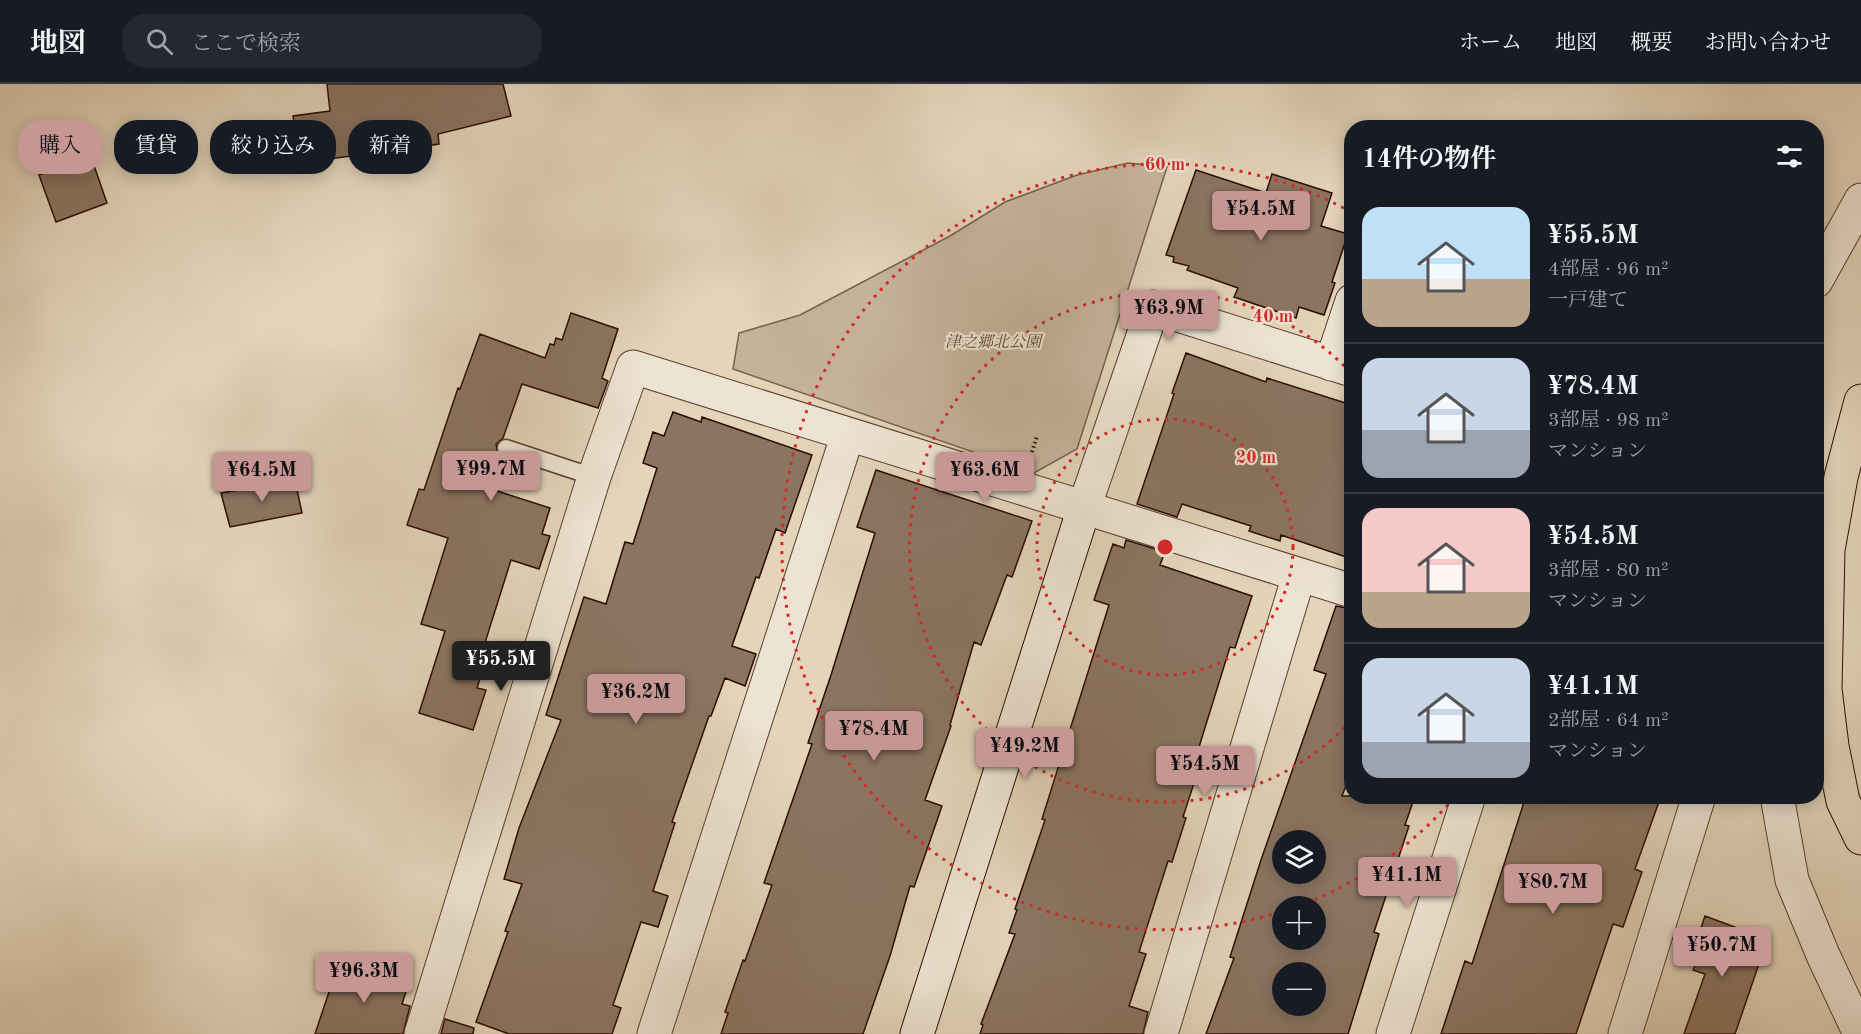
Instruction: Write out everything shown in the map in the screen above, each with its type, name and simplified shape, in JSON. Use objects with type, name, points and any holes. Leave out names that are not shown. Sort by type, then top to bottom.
[{"type":"highway","points":[[1861,401],[1840,477],[1828,550],[1825,689],[1832,746],[1843,801],[1861,838]]},
{"type":"street","points":[[1824,267],[1861,200]]},
{"type":"street","points":[[917,1034],[1084,508],[1154,307],[1341,367],[1344,349]]},
{"type":"street","points":[[421,1034],[594,477],[633,367],[1344,589]]},
{"type":"street","points":[[654,1034],[848,434]]},
{"type":"street","points":[[1161,1034],[1299,575]]},
{"type":"street","points":[[1393,1034],[1466,804]]},
{"type":"street","points":[[1625,1034],[1697,804]]},
{"type":"street","points":[[1778,804],[1792,880],[1823,956],[1860,1034]]},
{"type":"lane","points":[[506,448],[594,477]]},
{"type":"green space","name":"津之郷北公園","points":[[1128,163],[1167,167],[1077,449],[1034,473],[733,369],[739,333],[800,315],[950,236],[1005,202],[1077,175]]},
{"type":"building","points":[[327,84],[503,84],[511,116],[438,134],[439,144],[432,145],[432,120],[348,120],[348,156],[336,158],[336,120],[294,120],[293,116],[330,111]]},
{"type":"building","points":[[1196,170],[1266,193],[1272,174],[1332,193],[1321,226],[1344,233],[1344,246],[1332,282],[1335,283],[1324,315],[1299,307],[1296,318],[1234,297],[1238,288],[1187,270],[1189,266],[1173,262],[1174,257],[1166,255]]},
{"type":"building","points":[[97,174],[107,203],[56,222],[39,175]]},
{"type":"building","points":[[571,313],[618,329],[602,378],[608,381],[598,408],[522,384],[503,438],[496,444],[498,454],[492,469],[497,470],[491,489],[550,508],[542,534],[550,536],[539,569],[511,560],[483,649],[489,651],[477,688],[486,690],[473,730],[419,713],[445,631],[421,624],[448,538],[407,525],[419,489],[424,490],[458,388],[460,389],[480,334],[545,358],[550,344],[554,345],[556,338],[562,340]]},
{"type":"building","points":[[1186,353],[1266,382],[1267,378],[1344,402],[1344,556],[1281,535],[1280,541],[1249,531],[1251,526],[1182,504],[1177,517],[1137,504],[1174,394],[1172,393]]},
{"type":"building","points":[[673,412],[701,422],[702,417],[812,455],[785,533],[776,529],[759,578],[756,577],[732,646],[756,654],[745,686],[725,678],[711,716],[709,716],[672,822],[675,823],[653,891],[668,896],[658,927],[641,922],[613,1005],[621,1008],[612,1034],[509,1034],[476,1022],[508,932],[505,931],[522,884],[504,879],[519,828],[561,720],[546,715],[584,597],[606,604],[625,542],[633,544],[657,468],[643,463],[653,432],[664,436]]},
{"type":"building","points":[[876,470],[1032,521],[1012,577],[1007,575],[981,645],[974,642],[951,726],[925,800],[942,806],[914,887],[910,886],[890,956],[863,1034],[721,1034],[728,1013],[725,1012],[772,885],[764,883],[812,744],[808,743],[875,533],[857,527]]},
{"type":"building","points":[[295,480],[302,513],[230,527],[221,493]]},
{"type":"building","points":[[1126,540],[1165,552],[1160,565],[1252,596],[1235,648],[1230,647],[1199,747],[1205,749],[1183,817],[1186,818],[1172,862],[1168,861],[1139,952],[1146,954],[1129,1006],[1148,1012],[1143,1034],[980,1034],[983,1025],[981,1024],[1015,934],[1009,933],[1017,910],[1015,909],[1045,820],[1042,819],[1109,605],[1094,600],[1113,544],[1124,548]]},
{"type":"building","points":[[1336,606],[1344,608],[1344,791],[1342,796],[1344,796],[1344,804],[1412,804],[1405,825],[1409,826],[1374,932],[1379,934],[1348,1034],[1206,1034],[1234,958],[1230,957],[1261,860],[1326,674],[1314,670]]},
{"type":"building","points":[[1523,804],[1658,804],[1635,869],[1642,872],[1623,927],[1613,924],[1576,1034],[1441,1034],[1465,961],[1472,964]]},
{"type":"building","points":[[1705,916],[1748,932],[1744,941],[1757,945],[1753,955],[1761,958],[1735,1034],[1684,1034],[1705,974],[1693,970],[1696,963],[1690,960]]},
{"type":"building","points":[[339,962],[408,985],[402,1004],[410,1006],[403,1034],[315,1034]]},
{"type":"building","points":[[445,1019],[474,1028],[473,1034],[441,1034]]}]
